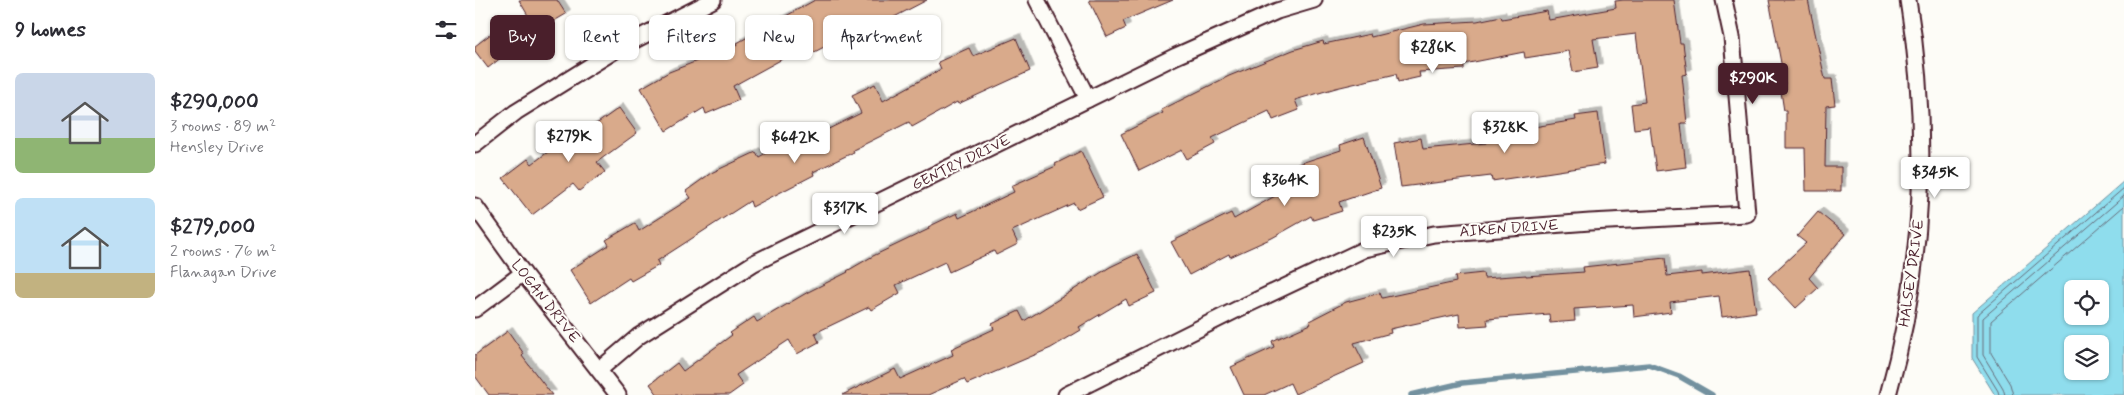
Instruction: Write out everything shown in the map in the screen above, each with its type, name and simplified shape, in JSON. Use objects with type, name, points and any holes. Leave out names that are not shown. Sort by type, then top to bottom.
[{"type":"street","points":[[475,144],[516,112],[619,48],[713,0]]},
{"type":"street","points":[[1037,0],[1088,100]]},
{"type":"street","name":"GENTRY DRIVE","points":[[599,370],[639,336],[754,263],[1176,56],[1277,11],[1314,0]]},
{"type":"street","name":"AIKEN DRIVE","points":[[1066,395],[1238,309],[1365,249],[1434,234],[1590,222],[1747,214],[1732,36],[1724,0]]},
{"type":"street","name":"HALSEY DRIVE","points":[[1888,395],[1908,307],[1920,195],[1919,80],[1908,0]]},
{"type":"street","name":"LOGAN DRIVE","points":[[475,206],[523,273],[618,395]]},
{"type":"street","points":[[475,309],[523,273]]},
{"type":"water","points":[[2124,181],[2124,395],[1995,395],[1972,358],[1972,313]]},
{"type":"building","points":[[519,0],[557,0],[566,14],[555,20],[555,15],[528,15]]},
{"type":"building","points":[[815,0],[927,0],[898,15],[823,15],[823,48],[813,53],[813,15],[788,15]]},
{"type":"building","points":[[1089,0],[1173,0],[1123,21],[1126,28],[1107,37]]},
{"type":"building","points":[[1674,0],[1680,43],[1683,43],[1687,74],[1682,75],[1687,123],[1681,123],[1686,167],[1656,171],[1650,127],[1634,129],[1631,104],[1645,102],[1636,34],[1593,39],[1598,68],[1573,72],[1569,51],[1525,58],[1524,52],[1464,64],[1464,69],[1419,72],[1420,77],[1398,82],[1396,74],[1336,88],[1295,100],[1299,110],[1273,120],[1269,111],[1212,138],[1215,144],[1187,159],[1182,150],[1139,171],[1121,134],[1163,113],[1161,110],[1229,76],[1293,50],[1323,41],[1324,44],[1370,34],[1371,37],[1424,24],[1477,21],[1501,16],[1502,19],[1547,11],[1549,20],[1616,8],[1615,1]]},
{"type":"building","points":[[1769,0],[1808,0],[1825,79],[1832,79],[1835,105],[1826,106],[1825,167],[1841,167],[1841,191],[1806,191],[1805,148],[1786,148],[1786,111],[1784,111],[1780,85],[1785,84]]},
{"type":"building","points":[[490,35],[490,60],[498,60],[488,68],[475,51],[475,46]]},
{"type":"building","points":[[1016,38],[1030,71],[958,104],[957,102],[912,127],[909,122],[853,150],[854,152],[813,172],[814,175],[752,207],[750,201],[657,261],[659,265],[631,281],[629,278],[591,303],[570,270],[609,245],[606,240],[635,223],[639,231],[691,198],[686,191],[711,173],[756,152],[759,157],[794,137],[798,144],[861,113],[852,95],[875,84],[883,101],[941,69],[938,62],[969,48],[973,56]]},
{"type":"building","points":[[745,39],[745,60],[781,60],[733,86],[739,100],[706,114],[704,108],[666,131],[641,88],[669,72],[700,60],[735,60],[735,46],[738,45],[737,43]]},
{"type":"building","points":[[619,108],[637,133],[597,162],[605,172],[579,191],[573,184],[532,215],[503,178],[528,159],[532,164],[574,132],[578,137]]},
{"type":"building","points":[[1598,113],[1605,164],[1492,181],[1491,176],[1401,187],[1394,143],[1421,138],[1423,149],[1486,143],[1485,137],[1528,131],[1528,128],[1576,120],[1575,116]]},
{"type":"building","points":[[1364,137],[1381,188],[1339,202],[1342,211],[1313,220],[1311,216],[1272,238],[1230,257],[1229,254],[1189,275],[1171,242],[1231,213],[1234,219],[1300,182],[1295,165],[1341,150],[1340,145]]},
{"type":"building","points":[[1081,151],[1103,197],[1077,209],[1074,203],[1012,231],[1018,244],[996,255],[994,251],[949,272],[945,262],[896,285],[900,293],[871,310],[869,307],[815,333],[819,342],[797,354],[789,340],[736,375],[743,385],[729,395],[658,395],[650,384],[677,363],[683,371],[732,335],[730,333],[754,317],[757,322],[808,292],[848,272],[873,256],[929,229],[928,227],[957,213],[959,218],[1014,192],[1011,186],[1056,166],[1055,164]]},
{"type":"building","points":[[1818,212],[1845,234],[1809,278],[1818,288],[1796,308],[1768,278],[1806,243],[1797,236]]},
{"type":"building","points":[[1137,254],[1156,293],[1129,306],[1126,299],[1079,327],[1081,330],[1051,348],[967,384],[964,379],[928,395],[842,395],[895,369],[900,379],[953,355],[951,349],[994,329],[992,324],[1019,311],[1024,321],[1110,267]]},
{"type":"building","points":[[1665,258],[1667,276],[1702,272],[1702,275],[1750,269],[1756,312],[1722,317],[1719,296],[1670,302],[1671,312],[1634,317],[1633,305],[1574,309],[1575,321],[1550,323],[1549,314],[1487,319],[1488,325],[1460,327],[1459,314],[1390,329],[1391,333],[1354,343],[1364,363],[1295,394],[1290,383],[1264,395],[1244,395],[1231,367],[1274,347],[1272,341],[1311,324],[1309,321],[1346,302],[1380,293],[1382,298],[1456,282],[1455,276],[1483,273],[1484,278],[1584,272],[1583,267]]},
{"type":"building","points":[[508,331],[524,354],[522,356],[552,395],[489,395],[475,376],[475,355]]},
{"type":"waterway","points":[[1411,395],[1462,383],[1649,365],[1679,376],[1712,395]]}]
